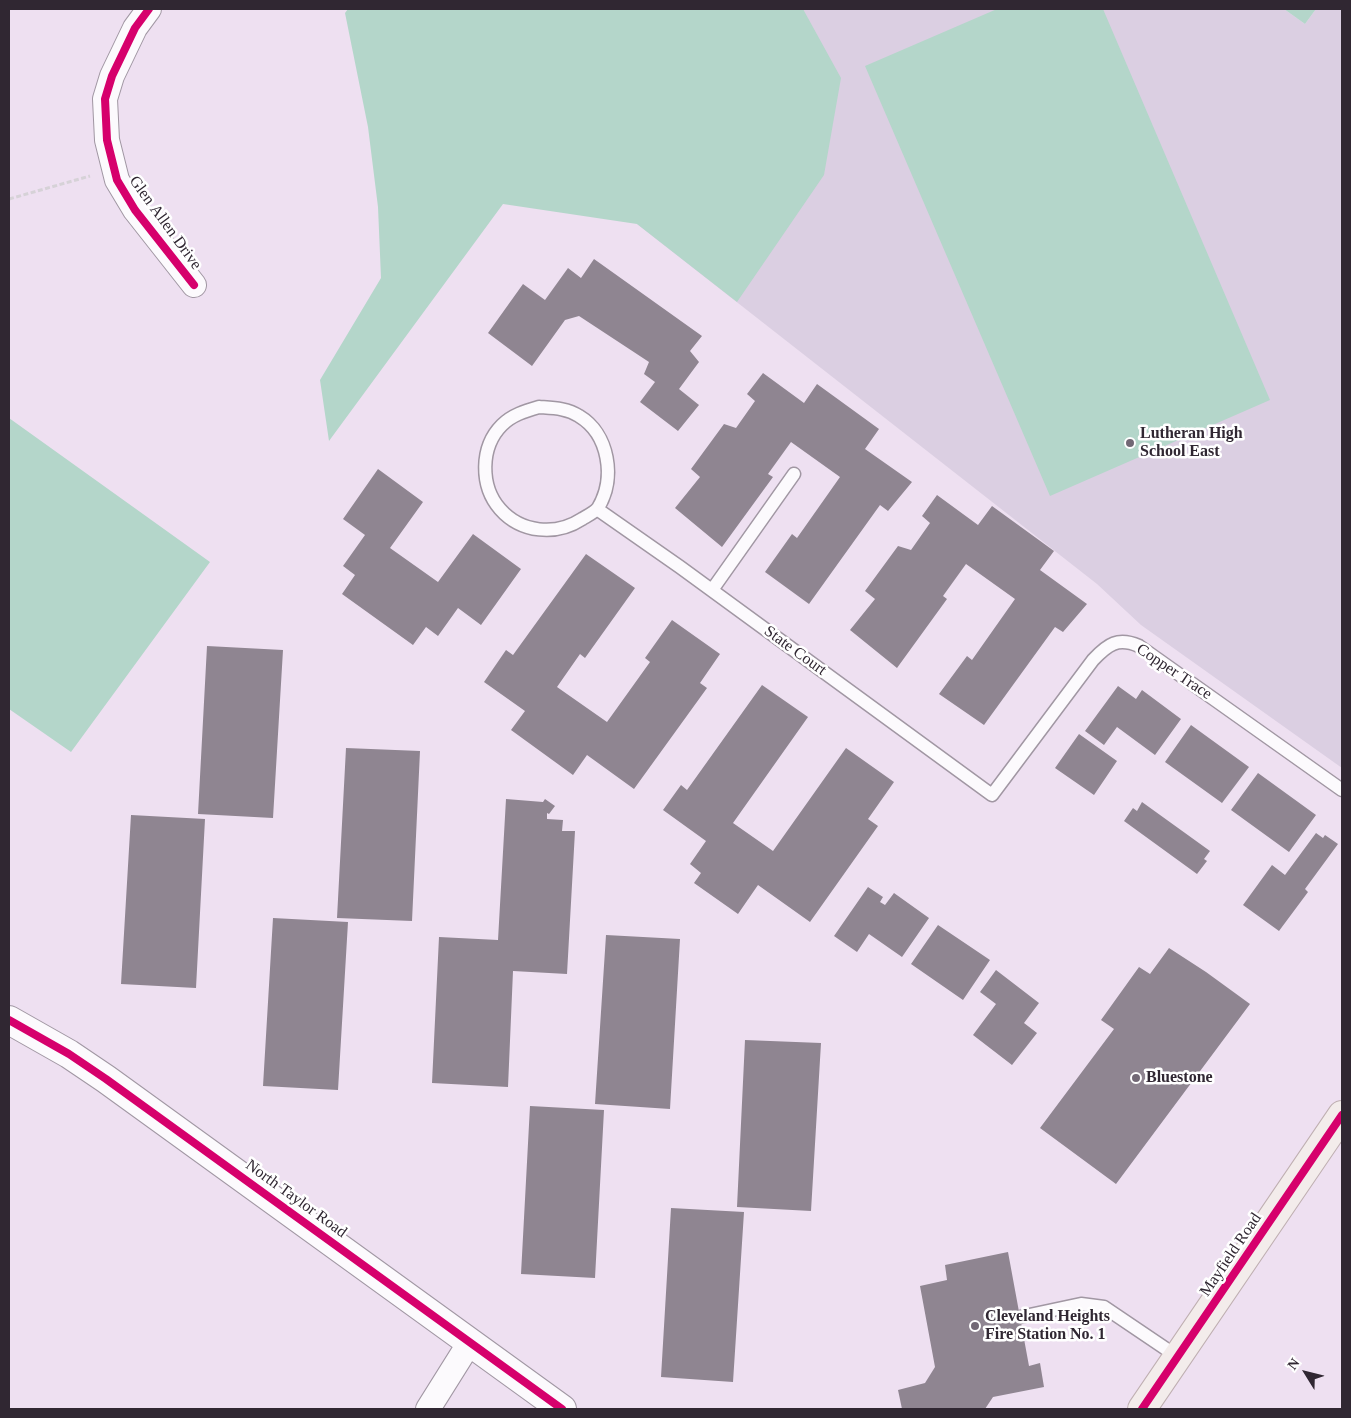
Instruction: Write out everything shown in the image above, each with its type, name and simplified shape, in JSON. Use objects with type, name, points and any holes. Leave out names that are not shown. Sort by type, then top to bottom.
[{"type":"main road","name":"Mayfield Road","points":[[1142,1409],[1342,1115]]},
{"type":"street","name":"Glen Allen Drive","points":[[149,9],[135,28],[112,76],[105,99],[107,140],[117,180],[135,210],[194,285]]},
{"type":"street","name":"North Taylor Road","points":[[9,1020],[53,1045],[106,1079],[562,1409]]},
{"type":"street","points":[[428,1409],[470,1342]]},
{"type":"lane","points":[[539,407],[560,408],[580,416],[596,430],[605,449],[608,470],[604,491],[597,509],[578,522],[560,529],[541,530],[522,526],[506,516],[493,501],[486,483],[484,464],[490,443],[501,426],[519,413],[539,407]]},
{"type":"lane","points":[[712,590],[794,474]]},
{"type":"lane","name":"State Court","points":[[597,509],[712,590],[992,795]]},
{"type":"lane","name":"Copper Trace","points":[[992,795],[1093,660],[1105,647],[1118,642],[1129,642],[1139,646],[1342,790]]},
{"type":"lane","points":[[1020,1317],[1081,1304],[1104,1307],[1178,1357]]},
{"type":"path","points":[[9,199],[113,169]]},
{"type":"shaded area","name":"Lutheran High School East","points":[[795,9],[1284,9],[1305,24],[1316,9],[1342,9],[1342,768],[1141,625],[1097,584],[637,224]]},
{"type":"green space","points":[[348,9],[803,9],[841,78],[824,175],[737,302],[637,224],[503,204],[329,441],[320,380],[381,278],[378,207],[368,127],[345,13]]},
{"type":"green space","points":[[997,9],[1103,9],[1270,400],[1050,496],[865,66]]},
{"type":"green space","points":[[1284,9],[1316,9],[1305,24]]},
{"type":"green space","points":[[9,418],[210,562],[71,752],[9,709]]},
{"type":"building","points":[[594,259],[702,336],[690,351],[699,362],[679,389],[699,405],[678,431],[640,402],[655,382],[644,374],[649,362],[579,316],[565,320],[532,366],[488,333],[523,284],[545,300],[568,268],[581,278]]},
{"type":"building","points":[[763,373],[804,403],[817,384],[879,429],[865,449],[912,482],[888,511],[880,505],[809,604],[765,572],[792,534],[797,538],[840,477],[791,442],[768,474],[773,477],[722,547],[675,508],[700,477],[691,469],[724,424],[736,428],[755,401],[747,394]]},
{"type":"building","points":[[378,469],[423,502],[390,548],[438,582],[473,534],[521,569],[481,625],[458,608],[438,636],[426,627],[413,645],[342,594],[355,575],[343,566],[365,535],[343,519]]},
{"type":"building","points":[[937,495],[978,525],[992,506],[1054,551],[1040,570],[1087,604],[1063,632],[1055,627],[984,725],[939,694],[967,656],[972,660],[1015,599],[966,564],[943,596],[947,599],[897,668],[850,630],[875,599],[865,591],[898,546],[911,550],[930,523],[922,516]]},
{"type":"building","points":[[586,554],[635,588],[585,658],[580,654],[557,687],[607,722],[650,662],[645,658],[672,620],[720,654],[700,683],[707,688],[634,789],[587,755],[573,775],[511,730],[525,711],[484,682],[506,650],[513,655]]},
{"type":"building","points":[[207,646],[283,650],[273,818],[198,814]]},
{"type":"building","points":[[762,685],[808,717],[733,823],[773,851],[846,748],[894,782],[868,819],[878,826],[810,922],[758,885],[738,914],[694,883],[701,873],[690,864],[706,841],[663,810],[681,785],[687,790]]},
{"type":"building","points":[[1118,686],[1136,699],[1142,690],[1181,719],[1155,755],[1117,727],[1104,745],[1085,731]]},
{"type":"building","points":[[1191,725],[1249,767],[1222,803],[1165,762]]},
{"type":"building","points":[[1079,734],[1117,761],[1094,795],[1055,768]]},
{"type":"building","points":[[346,748],[420,751],[412,921],[337,918]]},
{"type":"building","points":[[1258,773],[1316,815],[1289,852],[1231,810]]},
{"type":"building","points":[[506,799],[543,802],[545,799],[555,806],[549,814],[547,813],[547,819],[563,820],[562,831],[575,831],[567,974],[513,971],[508,1087],[432,1083],[439,937],[498,940]]},
{"type":"building","points":[[1142,802],[1210,851],[1204,859],[1207,861],[1197,874],[1124,821],[1133,808],[1137,811]]},
{"type":"building","points":[[131,815],[205,819],[196,988],[121,984]]},
{"type":"building","points":[[1316,833],[1323,838],[1325,835],[1338,844],[1305,889],[1308,892],[1279,931],[1243,905],[1272,865],[1285,875]]},
{"type":"building","points":[[868,887],[883,897],[880,902],[885,905],[894,893],[929,918],[902,957],[869,934],[857,952],[834,936]]},
{"type":"building","points":[[273,918],[348,922],[338,1090],[263,1086]]},
{"type":"building","points":[[938,925],[990,960],[963,1000],[911,964]]},
{"type":"building","points":[[606,935],[680,939],[670,1109],[595,1104]]},
{"type":"building","name":"Bluestone","points":[[1169,948],[1250,1004],[1116,1184],[1040,1128],[1114,1029],[1101,1020],[1139,967],[1150,974]]},
{"type":"building","points":[[996,970],[1039,1003],[1024,1023],[1037,1033],[1012,1065],[973,1035],[996,1004],[980,992]]},
{"type":"building","points":[[745,1040],[821,1043],[811,1211],[737,1207]]},
{"type":"building","points":[[530,1106],[604,1110],[595,1278],[521,1274]]},
{"type":"building","points":[[671,1208],[744,1212],[733,1382],[661,1377]]},
{"type":"building","name":"Cleveland Heights Fire Station No. 1","points":[[1008,1252],[1029,1366],[1040,1363],[1044,1387],[993,1397],[985,1409],[902,1409],[898,1390],[925,1383],[935,1367],[920,1286],[947,1280],[945,1265]]},
{"type":"cycle path","points":[[149,9],[135,28],[112,76],[105,99],[107,140],[117,180],[135,210],[194,285]]},
{"type":"cycle path","points":[[9,1020],[69,1054],[106,1079],[562,1409]]},
{"type":"cycle path","points":[[1142,1409],[1342,1115]]},
{"type":"place","name":"Lutheran High School East","points":[[1130,443]]},
{"type":"place","name":"Bluestone","points":[[1136,1078]]},
{"type":"place","name":"Cleveland Heights Fire Station No. 1","points":[[975,1326]]}]
